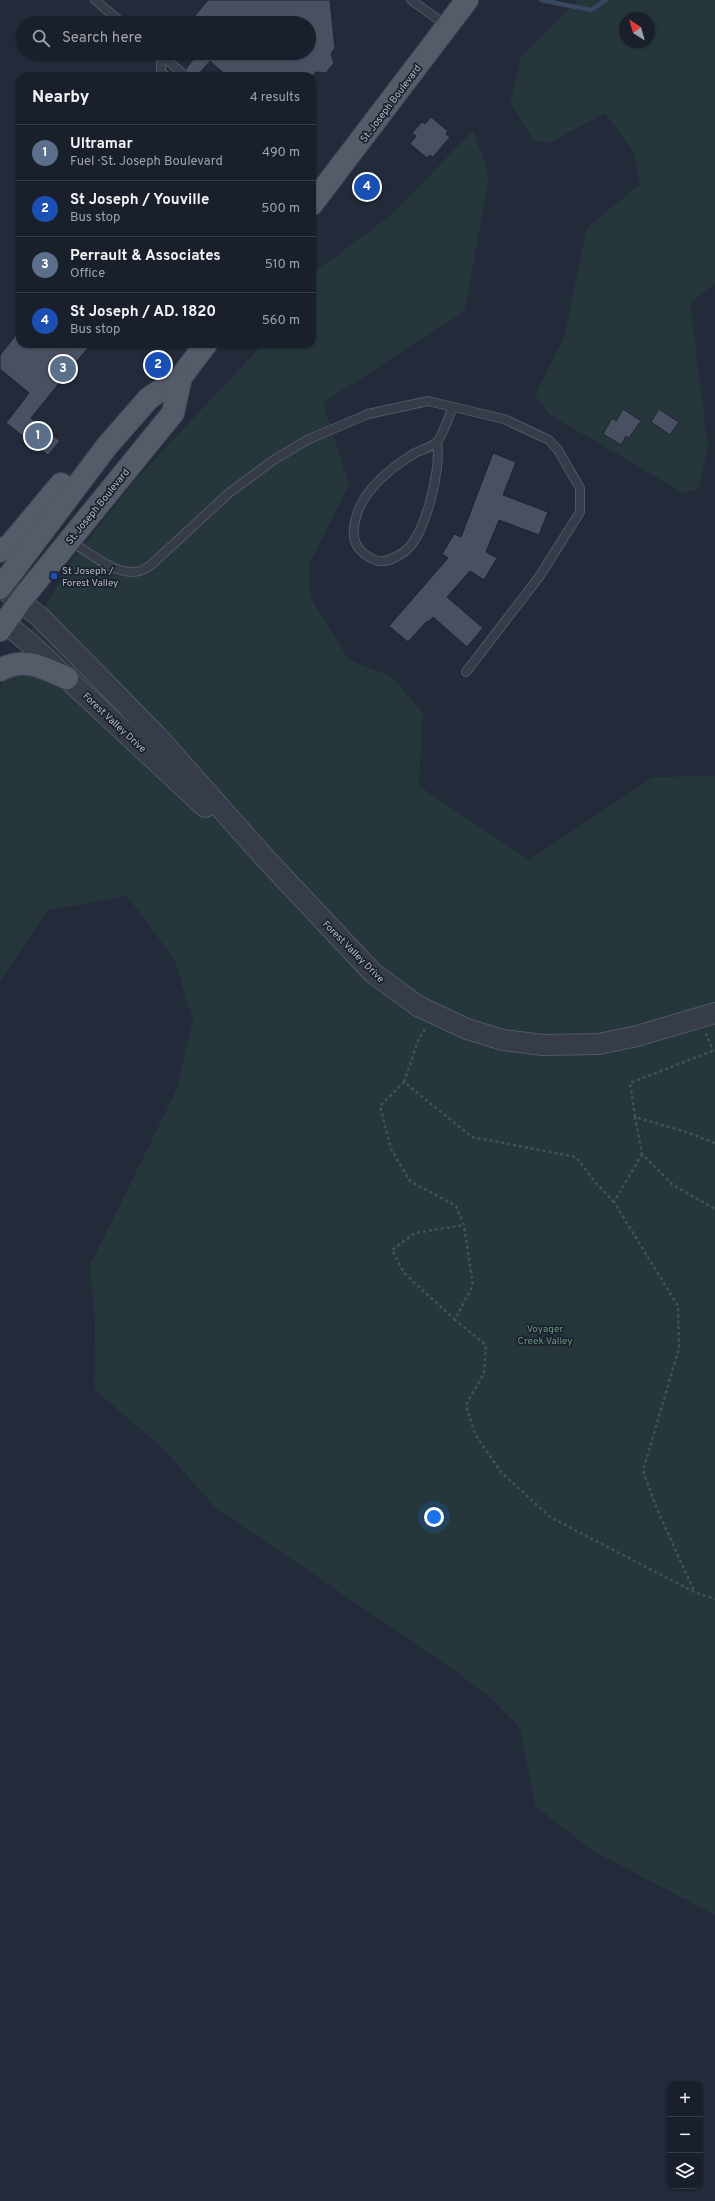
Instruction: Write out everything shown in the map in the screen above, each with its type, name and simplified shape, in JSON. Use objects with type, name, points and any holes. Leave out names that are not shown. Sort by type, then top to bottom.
[{"type":"main road","name":"St. Joseph Boulevard","points":[[316,196],[449,26],[467,0]]},
{"type":"main road","name":"St. Joseph Boulevard","points":[[0,587],[108,446],[150,398],[181,377],[203,348]]},
{"type":"main road","name":"St. Joseph Boulevard","points":[[2,624],[173,413],[181,377]]},
{"type":"main road","points":[[0,551],[10,545],[80,462],[108,446]]},
{"type":"main road","points":[[0,670],[12,664],[21,663],[42,668],[68,678]]},
{"type":"street","name":"Forest Valley Drive","points":[[0,587],[21,600],[157,736],[265,858],[373,972],[402,996],[467,1029],[502,1040],[543,1045],[571,1046],[599,1044],[637,1036],[715,1013]]},
{"type":"street","name":"Forest Valley Drive","points":[[2,624],[68,678],[210,812],[265,858]]},
{"type":"lane","points":[[95,0],[114,16]]},
{"type":"lane","points":[[411,0],[449,26]]},
{"type":"lane","points":[[160,60],[161,72]]},
{"type":"lane","points":[[166,60],[181,72]]},
{"type":"lane","points":[[70,540],[110,565],[130,571],[140,571],[151,565],[229,493],[272,461],[307,440],[368,414],[428,401],[504,419],[549,440],[567,462],[580,488],[580,512],[539,577],[466,672]]},
{"type":"lane","points":[[436,442],[439,454],[434,485],[415,540],[407,550],[385,561],[375,561],[364,554],[357,546],[353,534],[355,520],[366,495],[394,468],[413,454],[436,442],[453,407]]},
{"type":"path","points":[[435,1014],[419,1038],[404,1082],[380,1106],[391,1149],[410,1181],[456,1206],[464,1225],[473,1285],[455,1320]]},
{"type":"path","points":[[715,1050],[630,1084],[642,1154],[673,1185],[715,1209]]},
{"type":"path","points":[[404,1082],[472,1138],[576,1157],[596,1183],[614,1202],[678,1306],[679,1348],[643,1471],[657,1509],[694,1592]]},
{"type":"path","points":[[635,1117],[683,1131],[715,1144]]},
{"type":"path","points":[[614,1202],[642,1154]]},
{"type":"path","points":[[464,1225],[415,1233],[392,1250],[404,1273],[455,1320],[486,1345],[484,1373],[466,1404],[474,1434],[501,1472],[550,1517],[694,1592],[715,1599]]},
{"type":"green space","points":[[578,0],[715,0],[715,284],[690,303],[708,447],[699,489],[683,493],[549,414],[535,395],[564,337],[587,228],[640,184],[634,152],[605,113],[549,143],[534,141],[510,102],[521,56]]},
{"type":"green space","name":"Voyager Creek Valley","points":[[473,130],[489,176],[465,311],[323,403],[349,485],[310,563],[310,597],[349,660],[392,677],[423,713],[419,786],[529,860],[653,777],[715,776],[715,1915],[591,1850],[535,1806],[520,1728],[491,1698],[451,1668],[216,1508],[162,1448],[94,1389],[95,1322],[90,1265],[176,1091],[193,1021],[174,959],[127,896],[48,910],[0,981],[0,688],[34,625],[73,559],[136,479],[259,348],[316,348],[316,271],[394,213]]},
{"type":"building","points":[[208,0],[330,0],[335,48],[331,54],[334,63],[326,73],[222,72],[210,61],[200,72],[186,72],[186,69],[193,60],[316,60],[316,16],[195,16]]},
{"type":"building","points":[[431,117],[448,131],[446,134],[450,137],[433,157],[430,155],[427,158],[410,144],[416,136],[412,133],[422,122],[425,124]]},
{"type":"building","points":[[16,335],[16,348],[88,348],[31,418],[60,441],[48,455],[6,423],[29,393],[0,369],[0,355]]},
{"type":"building","points":[[623,409],[641,421],[629,438],[626,436],[621,445],[603,434],[612,418],[616,421]]},
{"type":"building","points":[[659,409],[679,422],[670,435],[651,422]]},
{"type":"building","points":[[493,453],[516,462],[503,495],[548,512],[539,535],[499,520],[486,552],[497,558],[484,580],[470,571],[447,597],[483,628],[467,647],[433,617],[428,622],[427,621],[408,642],[389,626],[448,558],[442,554],[454,534],[461,537]]},
{"type":"waterway","points":[[541,0],[591,10],[606,0]]},
{"type":"place","name":"St Joseph / AD. 1820","points":[[367,187]]},
{"type":"place","name":"St Joseph / Youville","points":[[158,365]]},
{"type":"place","name":"Perrault & Associates","points":[[63,369]]},
{"type":"place","name":"Ultramar","points":[[38,436]]},
{"type":"place","name":"St Joseph / Forest Valley","points":[[54,576]]}]
